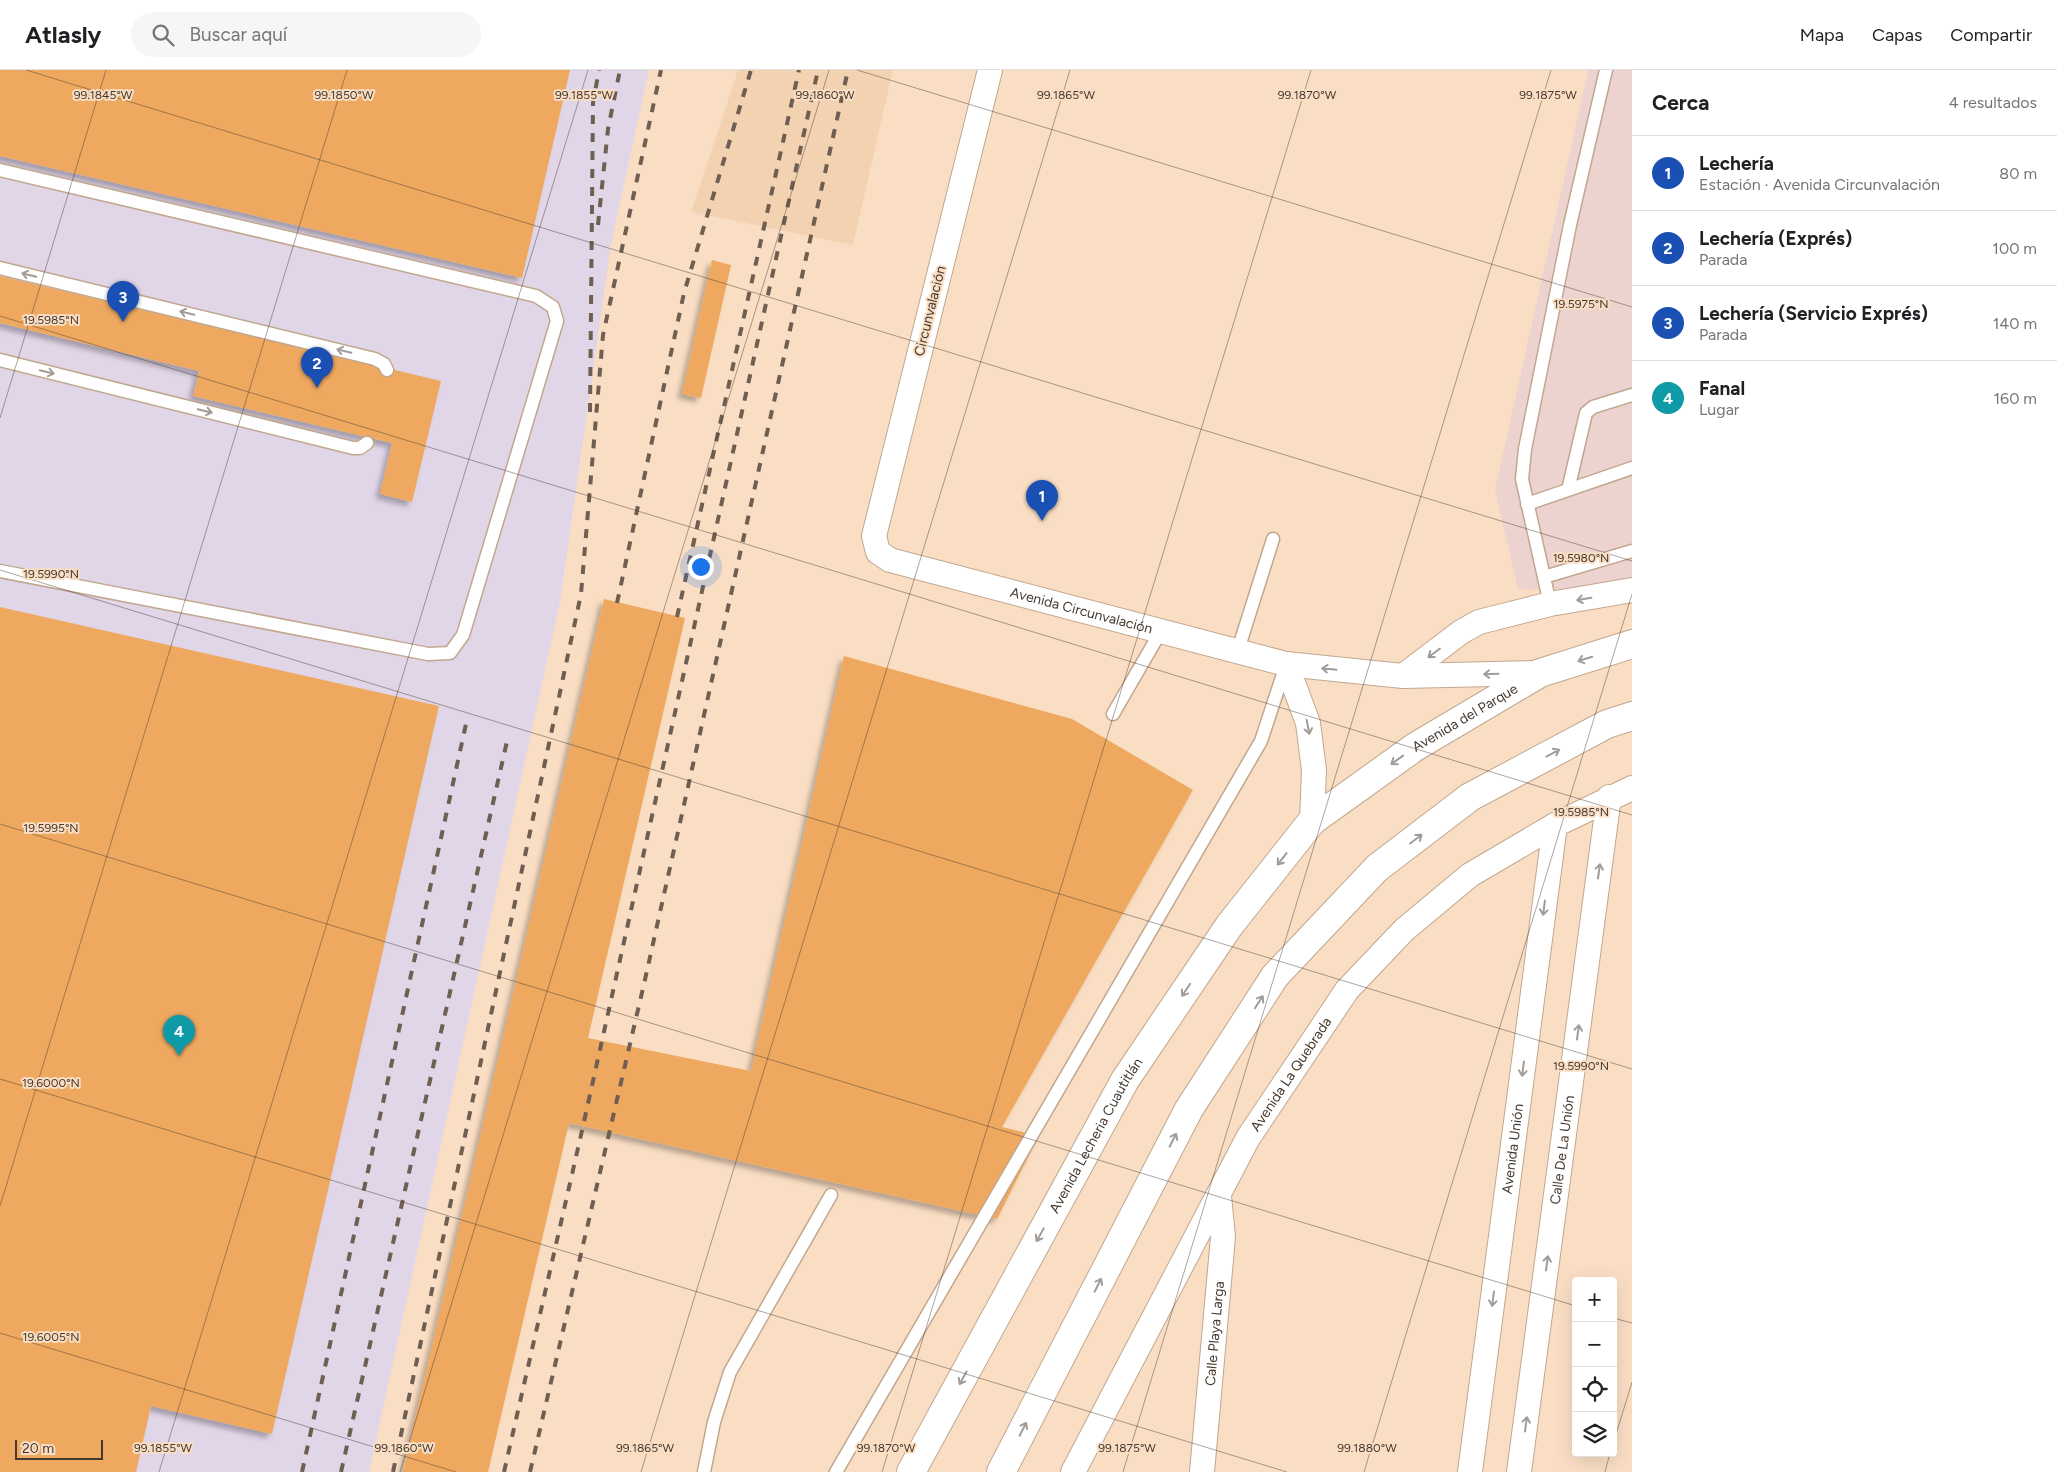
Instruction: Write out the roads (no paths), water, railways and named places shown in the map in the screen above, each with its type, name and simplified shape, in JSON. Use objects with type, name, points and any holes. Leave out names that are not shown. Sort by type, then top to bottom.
[{"type":"main road","name":"Avenida del Parque","points":[[1312,821],[1415,747],[1540,672],[1632,644]]},
{"type":"main road","points":[[1001,1472],[1189,1109],[1276,976],[1377,868],[1470,797],[1607,724],[1632,716]]},
{"type":"main road","name":"Avenida Lecheria Cuautitlán","points":[[912,1472],[1125,1080],[1229,926],[1312,821]]},
{"type":"street","name":"Circunvalación","points":[[878,552],[874,536],[990,70]]},
{"type":"street","name":"Avenida Circunvalación","points":[[878,552],[890,560],[1286,664],[1403,676],[1540,672]]},
{"type":"street","points":[[1403,676],[1461,632],[1479,622],[1550,604],[1632,590]]},
{"type":"street","points":[[1286,664],[1308,722],[1314,770],[1312,821]]},
{"type":"street","name":"Avenida La Quebrada","points":[[1073,1472],[1248,1138],[1347,990],[1404,930],[1470,876],[1555,825],[1609,797],[1632,788]]},
{"type":"street","name":"Calle De La Unión","points":[[1519,1472],[1609,797]]},
{"type":"street","name":"Avenida Unión","points":[[1470,1472],[1555,825]]},
{"type":"street","name":"Calle Playa Larga","points":[[1202,1472],[1223,1237],[1219,1196]]},
{"type":"lane","points":[[1550,604],[1522,478],[1525,450],[1570,225],[1606,70]]},
{"type":"lane","points":[[0,170],[536,296],[553,307],[557,321],[463,635],[450,653],[428,654],[0,571]]},
{"type":"lane","points":[[0,268],[375,358],[384,364],[387,370]]},
{"type":"lane","points":[[0,360],[353,448],[360,448],[367,443]]},
{"type":"lane","points":[[1568,490],[1586,413],[1594,407],[1632,395]]},
{"type":"lane","points":[[1527,504],[1632,468]]},
{"type":"lane","points":[[1238,650],[1273,539]]},
{"type":"lane","points":[[1544,577],[1632,551]]},
{"type":"lane","points":[[1113,714],[1161,631]]},
{"type":"lane","points":[[836,1472],[1261,741],[1286,664]]},
{"type":"lane","points":[[704,1472],[714,1422],[730,1372],[831,1195]]},
{"type":"railway","points":[[590,412],[593,103],[599,70]]},
{"type":"railway","points":[[598,225],[608,129],[620,70]]},
{"type":"railway","points":[[393,1472],[581,594],[603,335],[661,70]]},
{"type":"railway","points":[[617,603],[684,293],[751,70]]},
{"type":"railway","points":[[677,617],[799,70]]},
{"type":"railway","points":[[504,1472],[818,70]]},
{"type":"railway","points":[[530,1472],[644,984],[848,70]]},
{"type":"railway","points":[[302,1472],[466,724]]},
{"type":"railway","points":[[341,1472],[508,737]]},
{"type":"place","name":"Lechería (Servicio Exprés)","points":[[123,322]]},
{"type":"place","name":"Lechería (Exprés)","points":[[317,388]]},
{"type":"place","name":"Lechería","points":[[1042,521]]},
{"type":"place","name":"Fanal","points":[[179,1056]]}]
